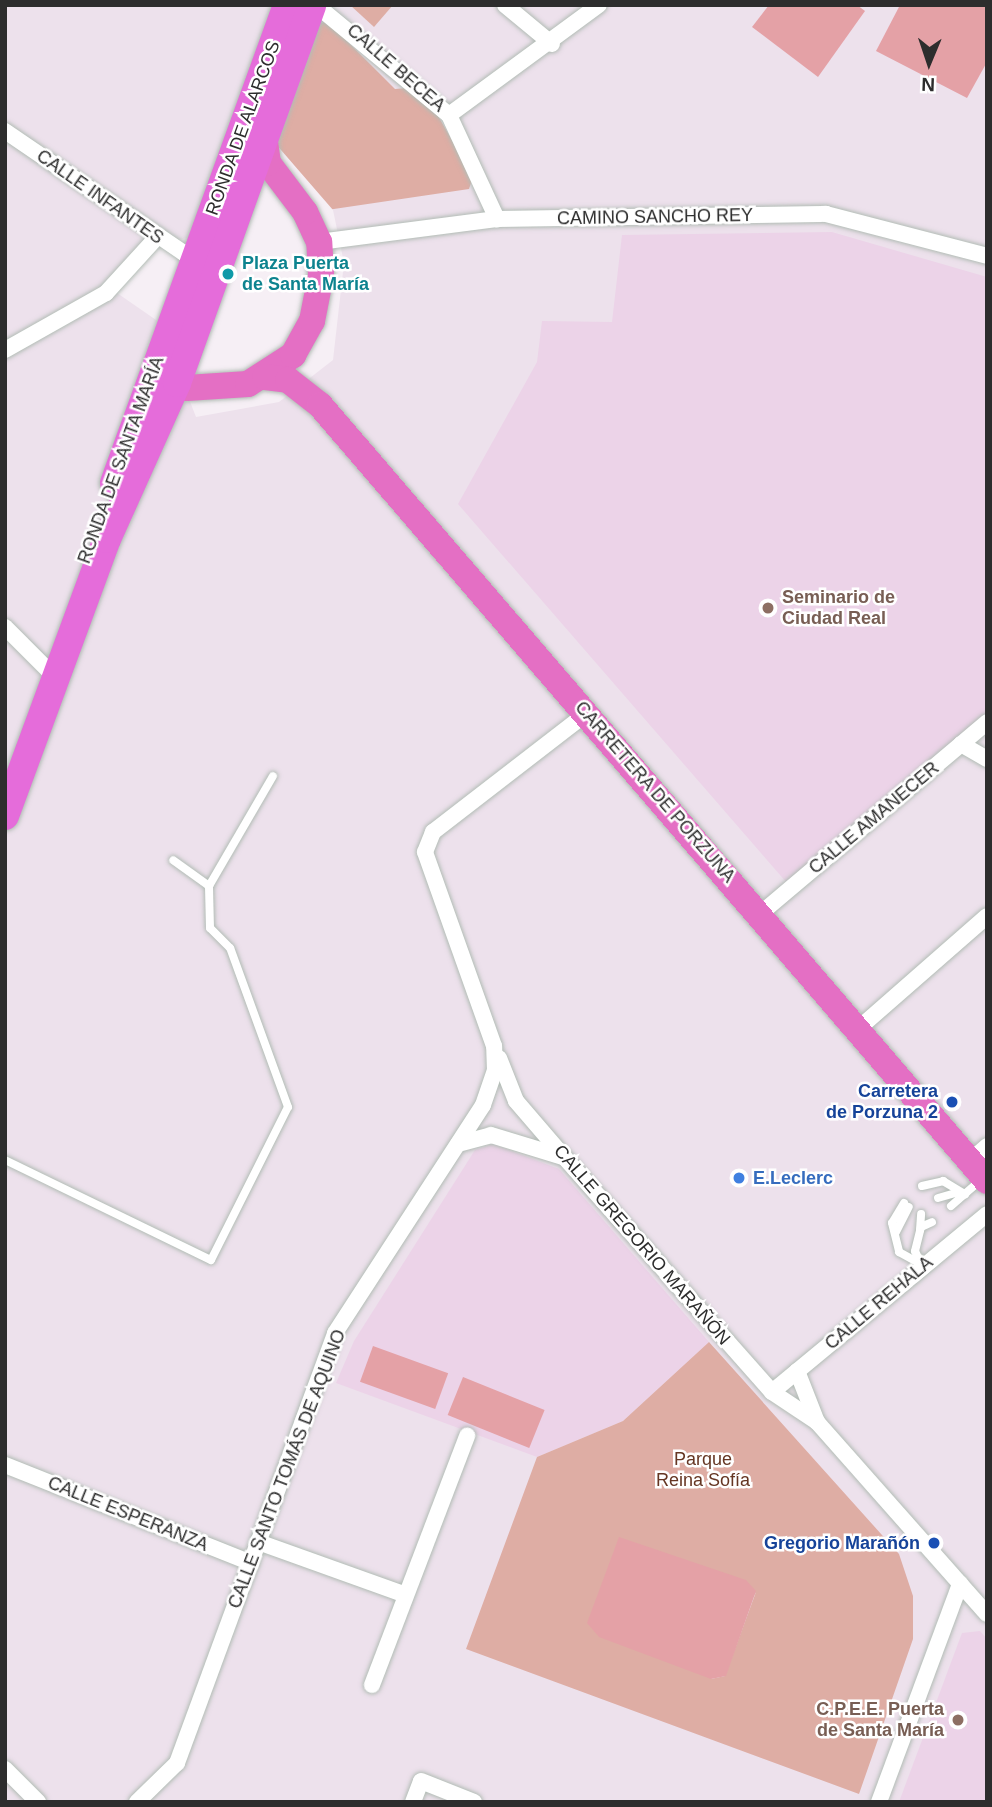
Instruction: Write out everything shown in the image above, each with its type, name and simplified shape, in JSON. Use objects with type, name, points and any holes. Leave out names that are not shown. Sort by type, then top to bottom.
[{"type":"highway","name":"RONDA DE ALARCOS","points":[[198,250],[287,5]]},
{"type":"highway","name":"RONDA DE ALARCOS","points":[[265,142],[314,5]]},
{"type":"highway","points":[[177,383],[265,142]]},
{"type":"highway","name":"RONDA DE SANTA MARÍA","points":[[50,674],[198,250]]},
{"type":"highway","name":"RONDA DE SANTA MARÍA","points":[[50,674],[177,383]]},
{"type":"highway","points":[[5,779],[50,674]]},
{"type":"highway","points":[[5,816],[50,674]]},
{"type":"main road","points":[[163,416],[212,391],[265,377],[304,337],[317,307],[318,242],[293,198],[268,163],[265,142]]},
{"type":"main road","points":[[222,187],[253,177],[293,198]]},
{"type":"main road","points":[[198,250],[196,280],[169,367],[177,383],[212,391]]},
{"type":"main road","points":[[304,337],[320,405]]},
{"type":"main road","name":"CARRETERA DE PORZUNA","points":[[265,377],[288,380],[320,405],[858,1029],[975,1175]]},
{"type":"street","name":"CALLE BECEA","points":[[314,5],[449,115],[497,219]]},
{"type":"street","points":[[505,5],[552,44]]},
{"type":"street","points":[[449,115],[552,44],[599,5]]},
{"type":"street","name":"CALLE INFANTES","points":[[5,131],[157,237],[184,253],[198,250]]},
{"type":"street","name":"CAMINO SANCHO REY","points":[[318,242],[497,219],[826,214],[987,256]]},
{"type":"street","points":[[5,350],[106,293],[157,237]]},
{"type":"street","points":[[5,627],[50,674]]},
{"type":"street","name":"CALLE SANTO TOMÁS DE AQUINO","points":[[137,1802],[177,1763],[335,1333],[483,1105],[495,1071],[494,1046],[425,852],[433,832],[587,713]]},
{"type":"street","name":"CALLE AMANECER","points":[[760,914],[987,722]]},
{"type":"street","points":[[961,744],[987,759]]},
{"type":"street","points":[[858,1029],[987,916]]},
{"type":"street","name":"CALLE GREGORIO MARAÑÓN","points":[[494,1046],[516,1101],[565,1158],[772,1392],[817,1422],[987,1614]]},
{"type":"street","points":[[458,1144],[491,1135],[565,1158]]},
{"type":"street","name":"CALLE REHALA","points":[[772,1392],[923,1264],[987,1214]]},
{"type":"street","name":"CALLE GREGORIO MARAÑÓN","points":[[797,1371],[817,1422]]},
{"type":"street","points":[[372,1685],[467,1436]]},
{"type":"street","name":"CALLE ESPERANZA","points":[[5,1465],[251,1563]]},
{"type":"street","points":[[258,1542],[407,1595]]},
{"type":"street","points":[[879,1802],[960,1584]]},
{"type":"street","points":[[5,1769],[38,1802]]},
{"type":"street","points":[[413,1802],[421,1781],[474,1802]]},
{"type":"lane","points":[[5,1160],[211,1260],[288,1107],[230,948],[210,928],[209,886],[273,776]]},
{"type":"lane","points":[[173,860],[209,886]]},
{"type":"lane","points":[[927,1186],[975,1175]]},
{"type":"lane","points":[[938,1198],[975,1175]]},
{"type":"lane","points":[[951,1206],[975,1175]]},
{"type":"lane","points":[[906,1205],[894,1212],[895,1234],[904,1258],[923,1264]]},
{"type":"lane","points":[[921,1214],[915,1256],[923,1264]]},
{"type":"lane","points":[[920,1230],[932,1222]]},
{"type":"shaded area","points":[[769,5],[857,5],[865,11],[818,77],[752,27]]},
{"type":"shaded area","points":[[900,5],[987,5],[987,62],[967,98],[876,51]]},
{"type":"shaded area","name":"Plaza Puerta de Santa María","points":[[268,135],[333,210],[344,263],[333,360],[279,402],[196,417],[159,322],[104,284],[139,246],[194,237]]},
{"type":"shaded area","name":"Seminario de Ciudad Real","points":[[832,232],[987,277],[987,712],[787,883],[458,504],[537,362],[542,321],[612,322],[622,235]]},
{"type":"shaded area","points":[[493,1144],[559,1169],[709,1342],[623,1421],[537,1457],[336,1383],[354,1341],[475,1150]]},
{"type":"shaded area","points":[[373,1346],[448,1373],[435,1409],[360,1382]]},
{"type":"shaded area","points":[[463,1377],[545,1410],[529,1448],[448,1415]]},
{"type":"shaded area","points":[[619,1537],[746,1580],[756,1591],[726,1676],[711,1679],[599,1637],[587,1623]]},
{"type":"shaded area","name":"C.P.E.E. Puerta de Santa María","points":[[980,1631],[987,1639],[987,1802],[899,1802],[962,1633]]},
{"type":"green space","points":[[350,5],[393,5],[374,27]]},
{"type":"green space","points":[[328,22],[395,89],[407,88],[437,114],[473,177],[469,189],[327,210],[274,152],[318,23]]},
{"type":"green space","name":"Parque Reina Sofía","points":[[709,1342],[899,1554],[913,1596],[913,1639],[859,1794],[466,1649],[537,1457],[623,1421]],"holes":[[[756,1592],[725,1676],[711,1679]]]},
{"type":"place","name":"Plaza Puerta de Santa María","points":[[228,274]]},
{"type":"place","name":"Seminario de Ciudad Real","points":[[768,608]]},
{"type":"place","name":"Carretera de Porzuna 2","points":[[952,1102]]},
{"type":"place","name":"E.Leclerc","points":[[739,1178]]},
{"type":"place","name":"Gregorio Marañón","points":[[934,1543]]},
{"type":"place","name":"C.P.E.E. Puerta de Santa María","points":[[958,1720]]}]
